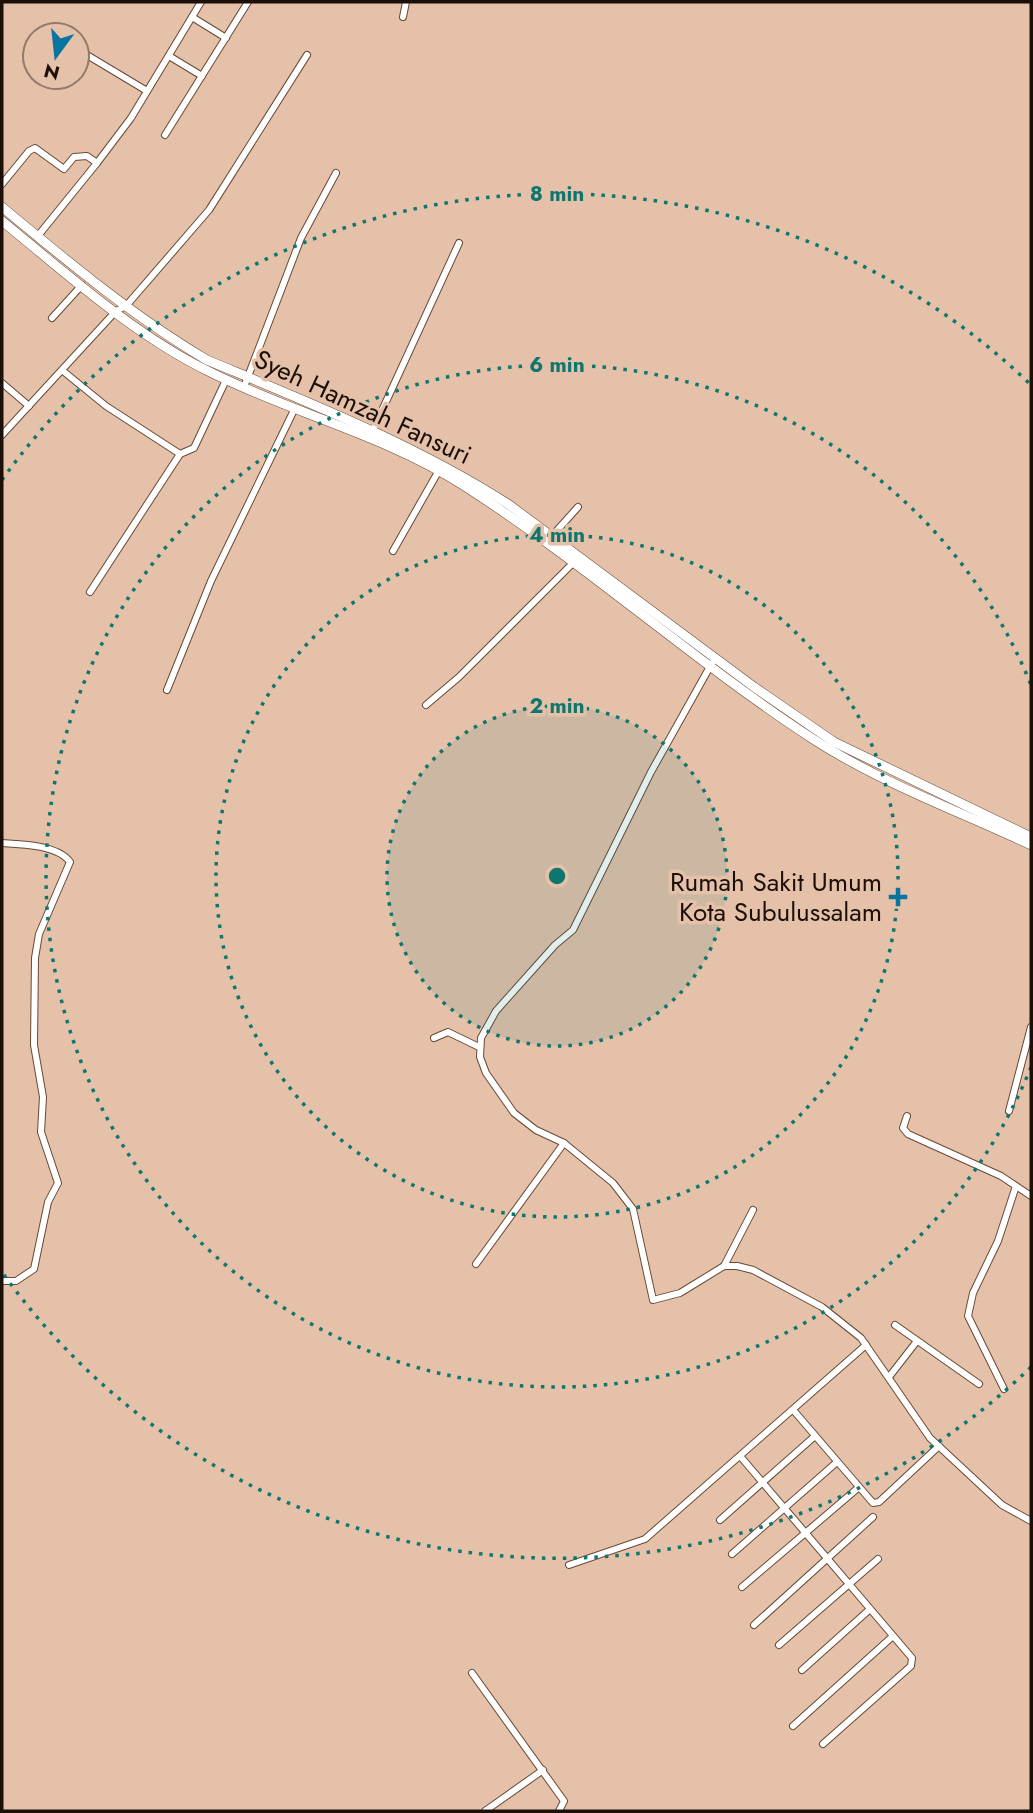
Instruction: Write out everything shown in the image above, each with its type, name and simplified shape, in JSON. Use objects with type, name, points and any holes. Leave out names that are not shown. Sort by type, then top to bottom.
[{"type":"main road","name":"Syeh Hamzah Fansuri","points":[[2,207],[126,306],[184,346],[295,408],[465,477],[552,536],[812,738],[1031,845]]},
{"type":"main road","name":"Syeh Hamzah Fansuri","points":[[2,221],[116,311],[178,355],[226,380],[246,382],[373,430],[518,522],[713,662]]},
{"type":"main road","name":"Syeh Hamzah Fansuri","points":[[859,760],[1031,836]]},
{"type":"street","points":[[37,237],[97,163],[147,91],[201,2]]},
{"type":"street","points":[[165,135],[248,2]]},
{"type":"street","points":[[403,17],[406,2]]},
{"type":"street","points":[[192,17],[226,38]]},
{"type":"street","points":[[2,435],[116,311],[126,306],[209,210],[307,55]]},
{"type":"street","points":[[169,56],[202,76]]},
{"type":"street","points":[[91,57],[147,91]]},
{"type":"street","points":[[2,184],[29,151],[35,148],[64,169],[74,157],[87,156],[97,163]]},
{"type":"street","points":[[246,382],[301,238],[335,173]]},
{"type":"street","points":[[373,430],[459,243]]},
{"type":"street","points":[[52,318],[82,285]]},
{"type":"street","points":[[63,371],[106,406],[180,454]]},
{"type":"street","points":[[89,592],[180,454],[194,448],[226,380]]},
{"type":"street","points":[[2,383],[29,407]]},
{"type":"street","points":[[167,690],[211,581],[295,408]]},
{"type":"street","points":[[393,551],[438,472]]},
{"type":"street","points":[[552,536],[578,507]]},
{"type":"street","points":[[426,705],[459,677],[573,563]]},
{"type":"street","points":[[713,662],[651,772],[573,930],[496,1012],[480,1047],[486,1073],[514,1113],[536,1130],[564,1143],[613,1183],[633,1209],[653,1300],[680,1293],[724,1266],[753,1210]]},
{"type":"street","points":[[2,843],[51,851],[63,855],[70,862],[39,934],[35,958],[34,1045],[43,1097],[41,1132],[58,1182],[48,1202],[34,1269],[16,1281],[2,1281]]},
{"type":"street","points":[[1009,1111],[1031,1027]]},
{"type":"street","points":[[434,1038],[448,1032],[480,1047]]},
{"type":"street","points":[[907,1116],[903,1128],[908,1134],[970,1160],[1031,1195]]},
{"type":"street","points":[[475,1264],[564,1143]]},
{"type":"street","points":[[1004,1389],[971,1324],[969,1310],[976,1283],[1001,1233],[1016,1186]]},
{"type":"street","points":[[724,1266],[745,1267],[835,1315],[866,1345],[924,1430],[939,1446],[1002,1505],[1031,1521]]},
{"type":"street","points":[[895,1325],[979,1384]]},
{"type":"street","points":[[888,1377],[917,1341]]},
{"type":"street","points":[[569,1565],[645,1539],[794,1411],[866,1345]]},
{"type":"street","points":[[794,1411],[872,1503],[878,1502],[939,1446]]},
{"type":"street","points":[[720,1520],[815,1436]]},
{"type":"street","points":[[740,1456],[912,1658],[911,1665],[823,1744]]},
{"type":"street","points":[[732,1554],[837,1462]]},
{"type":"street","points":[[742,1587],[858,1488]]},
{"type":"street","points":[[754,1625],[873,1517]]},
{"type":"street","points":[[779,1645],[878,1559]]},
{"type":"street","points":[[802,1670],[869,1610]]},
{"type":"street","points":[[793,1726],[893,1636]]},
{"type":"street","points":[[472,1673],[564,1801],[559,1811]]},
{"type":"street","points":[[485,1811],[543,1770]]},
{"type":"place","name":"Rumah Sakit Umum Kota Subulussalam","points":[[898,897]]}]
